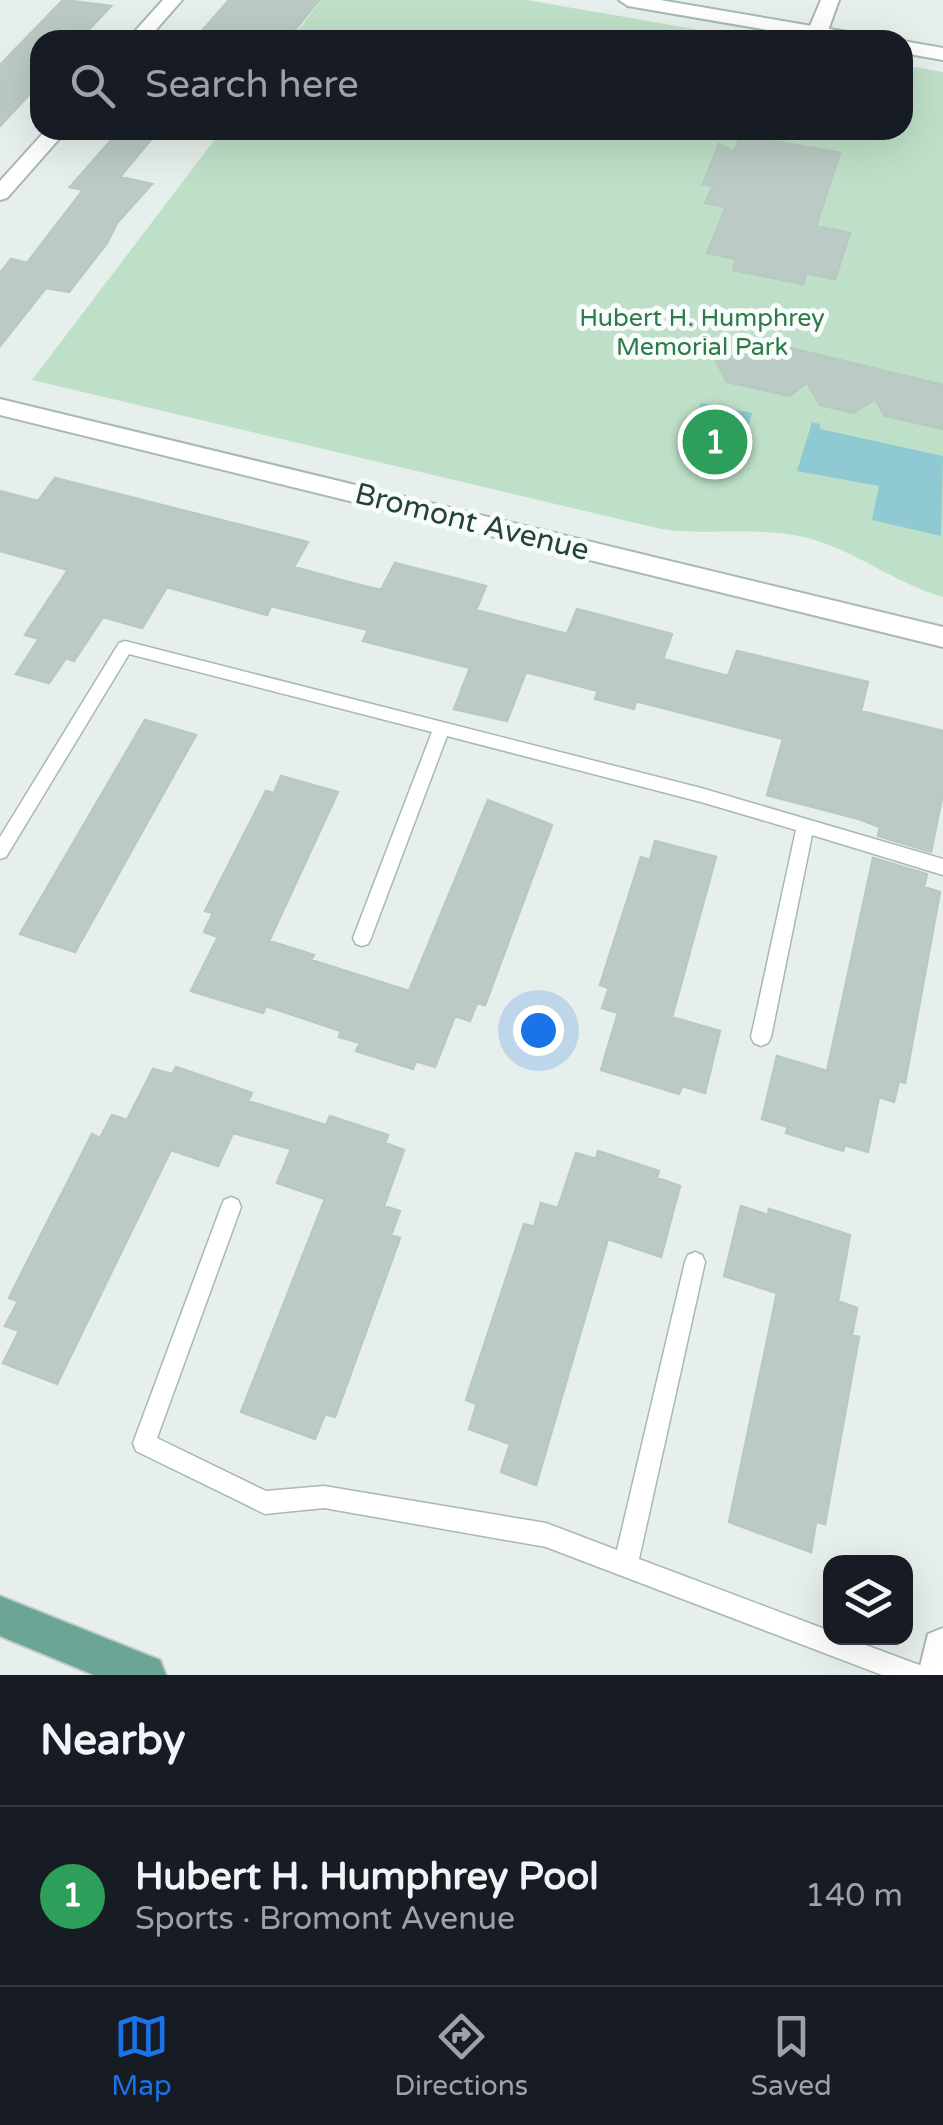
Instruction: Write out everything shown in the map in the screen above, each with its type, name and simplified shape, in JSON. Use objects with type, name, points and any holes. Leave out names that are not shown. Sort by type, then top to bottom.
[{"type":"main road","points":[[0,1616],[145,1675]]},
{"type":"street","points":[[146,30],[172,0]]},
{"type":"street","points":[[628,0],[801,30]]},
{"type":"street","points":[[819,30],[830,0]]},
{"type":"street","points":[[913,49],[943,54]]},
{"type":"street","points":[[0,194],[48,140]]},
{"type":"street","name":"Bromont Avenue","points":[[0,407],[943,637]]},
{"type":"street","points":[[940,1675],[943,1649]]},
{"type":"lane","points":[[0,852],[124,646],[806,824],[943,867]]},
{"type":"lane","points":[[362,938],[441,730]]},
{"type":"lane","points":[[761,1036],[806,824]]},
{"type":"lane","points":[[232,1207],[144,1443],[265,1503],[324,1497],[546,1535],[914,1675]]},
{"type":"lane","points":[[625,1566],[695,1262]]},
{"type":"green space","points":[[321,0],[527,0],[700,30],[298,30]]},
{"type":"green space","name":"Hubert H. Humphrey Memorial Park","points":[[913,67],[943,72],[943,597],[808,538],[661,529],[32,380],[214,140],[913,140]]},
{"type":"water","points":[[701,403],[752,413],[749,424],[744,423],[729,471],[685,461],[702,413],[698,411]]},
{"type":"water","points":[[812,422],[820,424],[820,429],[943,456],[941,536],[872,520],[879,486],[797,471]]},
{"type":"building","points":[[63,0],[111,6],[88,30],[34,30]]},
{"type":"building","points":[[229,0],[319,0],[295,30],[203,30]]},
{"type":"building","points":[[30,34],[30,94],[0,126],[0,65]]},
{"type":"building","points":[[111,140],[151,140],[120,177],[152,184],[117,223],[107,243],[69,292],[46,288],[0,346],[0,273],[11,259],[27,263],[83,190],[70,187]]},
{"type":"building","points":[[739,140],[768,140],[840,153],[816,226],[850,233],[835,279],[806,273],[803,284],[733,270],[736,259],[707,253],[726,207],[705,203],[713,186],[703,184],[719,144],[734,152]]},
{"type":"building","points":[[703,336],[789,352],[786,347],[943,385],[943,429],[885,416],[875,399],[853,413],[820,405],[807,382],[790,396],[727,382]]},
{"type":"building","points":[[55,478],[308,542],[294,567],[352,583],[381,590],[395,563],[486,586],[476,610],[567,634],[577,609],[672,634],[663,659],[728,676],[737,651],[868,682],[861,711],[943,731],[943,793],[931,852],[878,836],[880,827],[859,819],[767,795],[783,739],[636,701],[634,709],[595,699],[598,691],[526,672],[507,721],[454,709],[470,668],[363,641],[368,630],[271,606],[267,615],[167,587],[142,628],[103,617],[74,661],[66,658],[49,683],[16,674],[39,639],[25,635],[68,570],[0,551],[0,491],[38,501]]},
{"type":"building","points":[[145,720],[196,735],[75,952],[20,934]]},
{"type":"building","points":[[281,776],[338,792],[269,941],[314,955],[311,960],[409,991],[488,800],[552,825],[485,1005],[477,1003],[470,1021],[455,1016],[435,1067],[416,1061],[413,1069],[356,1051],[360,1043],[339,1037],[341,1031],[266,1006],[263,1013],[191,991],[218,937],[204,932],[213,913],[205,911],[266,791],[274,793]]},
{"type":"building","points":[[655,841],[716,857],[672,1017],[720,1031],[705,1093],[682,1086],[679,1094],[601,1070],[618,1013],[602,1008],[609,988],[600,985],[641,857],[650,860]]},
{"type":"building","points":[[873,858],[927,874],[924,887],[940,892],[905,1083],[899,1081],[894,1102],[879,1097],[868,1152],[845,1145],[843,1151],[786,1133],[788,1127],[762,1119],[777,1056],[827,1071]]},
{"type":"building","points":[[176,1067],[252,1093],[248,1101],[326,1125],[330,1116],[388,1135],[385,1143],[404,1150],[384,1206],[400,1211],[391,1235],[400,1238],[335,1417],[325,1414],[315,1439],[241,1412],[325,1199],[277,1183],[291,1149],[233,1133],[218,1166],[171,1150],[57,1384],[3,1363],[19,1331],[5,1326],[18,1301],[9,1298],[92,1134],[100,1138],[112,1115],[127,1120],[153,1069],[172,1074]]},
{"type":"building","points":[[598,1151],[659,1171],[657,1178],[680,1186],[661,1257],[608,1239],[536,1485],[501,1472],[510,1444],[469,1429],[477,1404],[466,1400],[524,1224],[534,1227],[541,1203],[558,1208],[576,1153],[596,1159]]},
{"type":"building","points":[[741,1206],[768,1215],[769,1209],[850,1235],[838,1301],[857,1308],[852,1335],[859,1337],[825,1524],[816,1522],[811,1552],[729,1522],[777,1293],[724,1276]]},
{"type":"place","name":"Hubert H. Humphrey Pool","points":[[715,442]]}]
